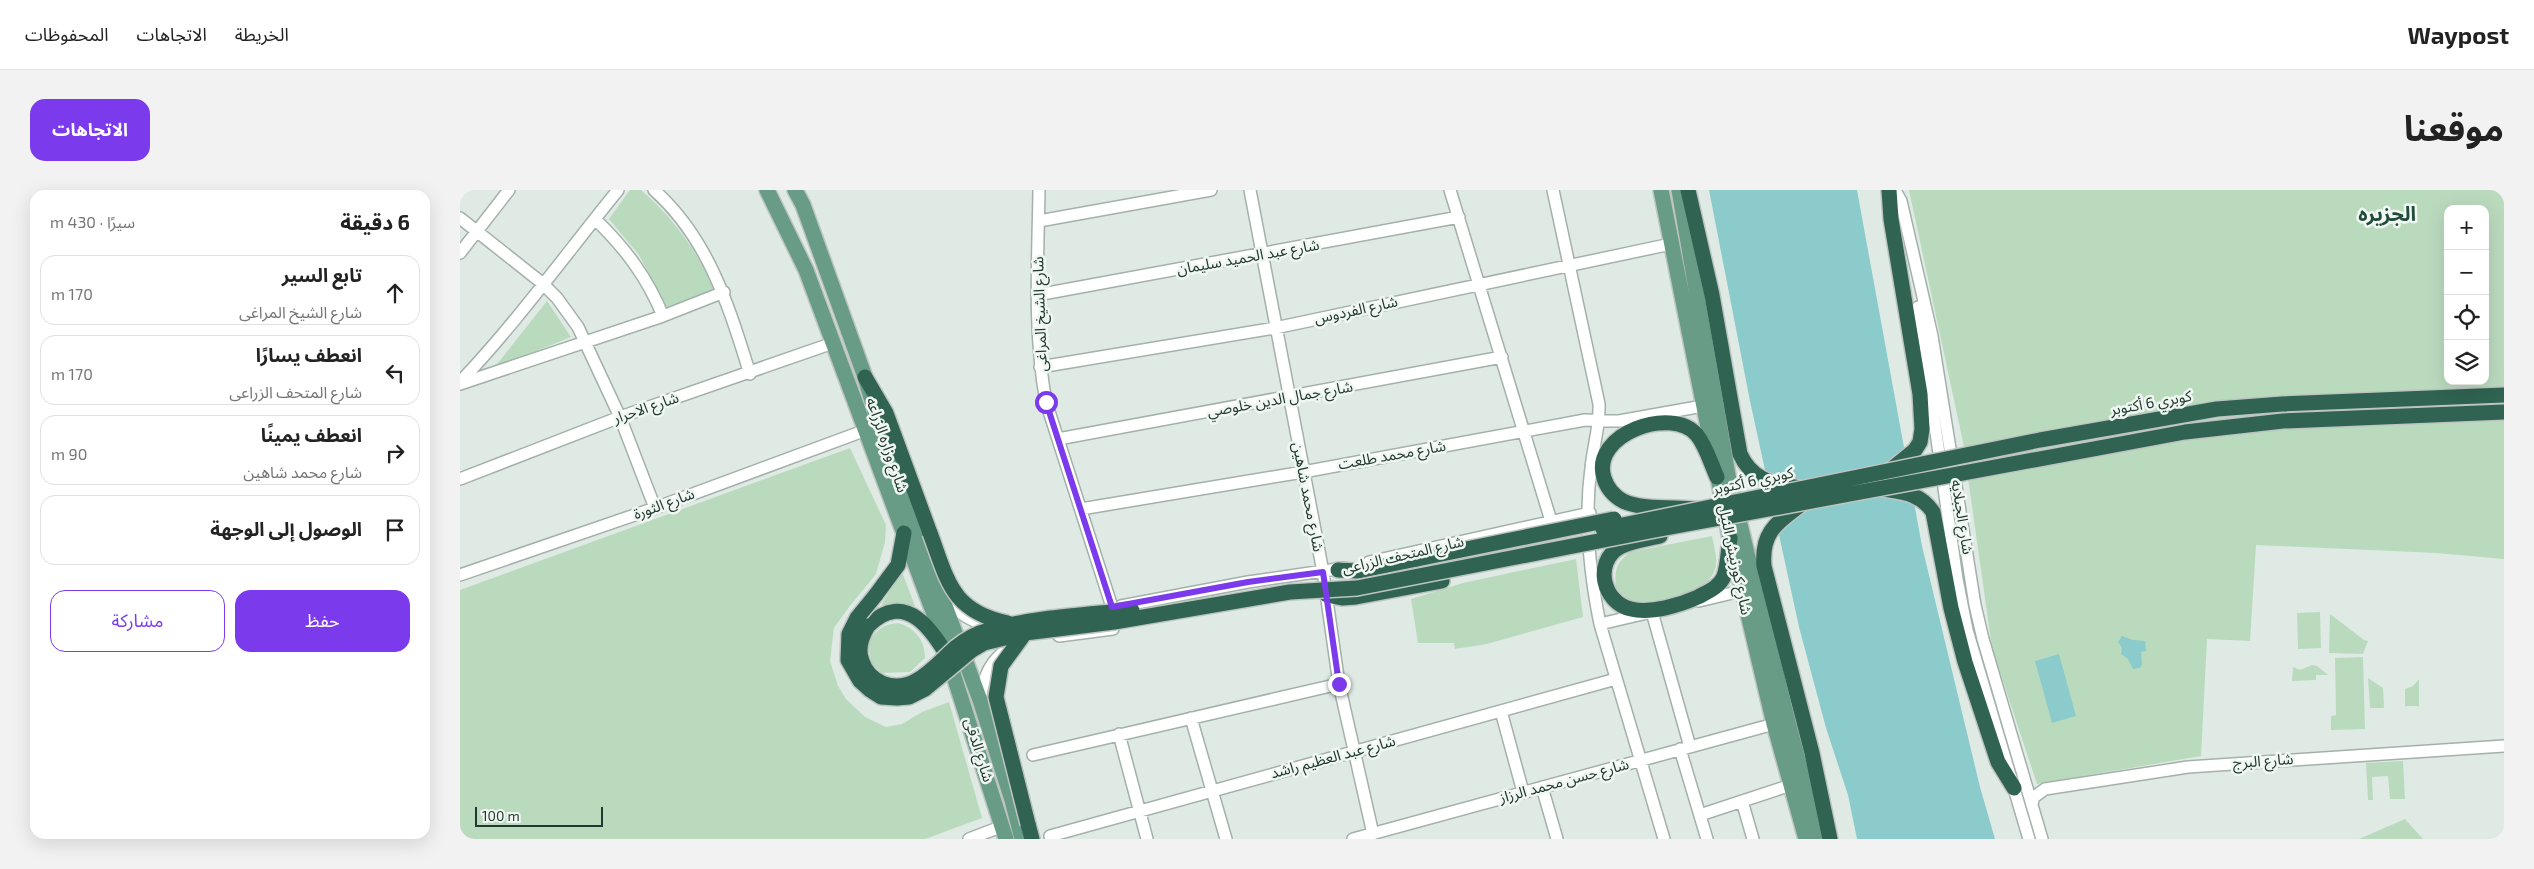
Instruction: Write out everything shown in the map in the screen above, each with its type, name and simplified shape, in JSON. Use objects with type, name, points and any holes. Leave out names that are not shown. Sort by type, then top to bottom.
[{"type":"highway","points":[[1688,190],[1712,295],[1742,459],[1750,472],[1759,478],[1803,496],[1772,529],[1763,551],[1764,566],[1812,753],[1830,839]]},
{"type":"highway","points":[[1889,471],[1915,450],[1920,442],[1922,429],[1920,394],[1891,219],[1893,191]]},
{"type":"highway","points":[[865,377],[886,414],[947,580],[955,594],[966,606],[985,617],[1012,624]]},
{"type":"highway","name":"كوبري 6 أكتوبر","points":[[1803,496],[1889,471],[2040,440],[2218,409],[2282,404],[2504,395]]},
{"type":"highway","name":"كوبري 6 أكتوبر","points":[[904,533],[898,565],[857,618],[850,634],[848,660],[860,681],[881,697],[909,697],[936,682],[972,650],[998,638],[1031,636],[1290,592],[1357,588],[1655,530],[1701,515],[1803,496],[1881,488],[2220,427],[2283,421],[2504,412]]},
{"type":"highway","points":[[1701,515],[1635,505],[1617,498],[1606,484],[1602,466],[1608,450],[1620,437],[1646,426],[1659,423],[1685,428],[1697,435],[1718,476]]},
{"type":"highway","points":[[1881,488],[1914,494],[1927,503],[1937,523],[1951,608],[1965,662],[1998,762],[2014,788]]},
{"type":"highway","points":[[1331,571],[1358,571],[1630,516],[1672,515]]},
{"type":"highway","name":"كوبري 6 أكتوبر","points":[[1012,624],[1150,608],[1288,583],[1364,578],[1672,515],[1701,515]]},
{"type":"highway","points":[[1701,515],[1670,533],[1618,548],[1610,556],[1604,577],[1612,598],[1620,605],[1647,611],[1682,603],[1718,585],[1724,577],[1730,538]]},
{"type":"highway","points":[[1327,595],[1356,597],[1442,582],[1590,551],[1640,537],[1655,530]]},
{"type":"highway","points":[[951,662],[926,623],[913,615],[896,612],[885,614],[868,626],[860,648],[865,669],[875,680],[897,686],[912,683],[924,677],[971,637],[1012,624]]},
{"type":"highway","points":[[1030,832],[996,697],[1000,666],[1031,636]]},
{"type":"main road","name":"شارع وزاره الزراعه","points":[[767,190],[788,229],[806,270],[951,662]]},
{"type":"main road","name":"شارع وزاره الزراعه","points":[[795,190],[803,205],[865,377],[882,436],[980,700]]},
{"type":"main road","name":"شارع كورنيش النيل","points":[[1661,190],[1741,591],[1774,724],[1806,839]]},
{"type":"main road","name":"شارع كورنيش النيل","points":[[1679,190],[1728,474],[1788,722],[1820,839]]},
{"type":"main road","points":[[788,229],[789,217],[797,207],[803,205]]},
{"type":"main road","name":"شارع الدقى","points":[[951,662],[1004,833]]},
{"type":"main road","name":"شارع الدقى","points":[[980,700],[1012,800],[1022,839]]},
{"type":"street","points":[[460,253],[509,190]]},
{"type":"street","points":[[460,383],[501,339],[542,283],[618,190]]},
{"type":"street","points":[[654,190],[679,217],[711,264],[724,292],[750,374]]},
{"type":"street","name":"شارع الشيخ المراغى","points":[[1039,190],[1037,295],[1040,367],[1046,402],[1112,607]]},
{"type":"street","points":[[1039,220],[1211,190]]},
{"type":"street","name":"شارع محمد شاهين","points":[[1250,190],[1303,472],[1331,571],[1327,595],[1339,684],[1372,834]]},
{"type":"street","points":[[1450,190],[1480,283],[1551,521]]},
{"type":"street","points":[[1553,190],[1596,385],[1600,422],[1591,468],[1590,546],[1592,582],[1600,624],[1664,839]]},
{"type":"street","name":"شارع الجبلايه","points":[[1893,191],[1919,316],[1967,630],[2029,839]]},
{"type":"street","name":"شارع الجبلايه","points":[[1893,191],[1901,200],[1932,336],[1975,605],[1983,639],[2042,839]]},
{"type":"street","name":"شارع عبد الحميد سليمان","points":[[1037,295],[1458,217]]},
{"type":"street","points":[[460,218],[542,283],[568,312],[587,342],[620,417],[655,508]]},
{"type":"street","points":[[594,219],[614,238],[638,268],[664,316]]},
{"type":"street","name":"شارع الفردوس","points":[[1040,367],[1275,328],[1671,244]]},
{"type":"street","points":[[460,383],[664,316],[724,292]]},
{"type":"street","name":"شارع الاحرار","points":[[460,479],[620,417],[750,374],[833,343]]},
{"type":"street","name":"شارع جمال الدين خلوصي","points":[[1058,439],[1502,357]]},
{"type":"street","name":"شارع محمد طلعت","points":[[1081,509],[1303,472],[1585,420],[1600,422],[1619,421],[1703,406]]},
{"type":"street","name":"شارع الثورة","points":[[460,575],[655,508],[866,430]]},
{"type":"street","name":"شارع المتحف الزراعى","points":[[936,583],[954,608],[965,617],[978,623],[992,625],[1112,607],[1248,582],[1331,571],[1590,513]]},
{"type":"street","name":"شارع المتحف الزراعى","points":[[980,700],[983,682],[991,663],[1011,646],[1031,636],[1090,633],[1286,599],[1327,595],[1590,546]]},
{"type":"street","points":[[1600,624],[1647,611],[1741,591]]},
{"type":"street","points":[[1647,611],[1685,748],[1707,839]]},
{"type":"street","points":[[1031,636],[1032,628],[1037,618]]},
{"type":"street","name":"شارع عبد العظيم راشد","points":[[1050,836],[1616,679]]},
{"type":"street","points":[[1033,756],[1118,734],[1339,684]]},
{"type":"street","points":[[1501,711],[1523,792]]},
{"type":"street","points":[[1191,718],[1226,839]]},
{"type":"street","name":"شارع حسن محمد الرزاز","points":[[1353,839],[1774,724]]},
{"type":"street","points":[[1118,734],[1147,839]]},
{"type":"street","name":"شارع البرج","points":[[2032,804],[2034,797],[2045,789],[2188,767],[2504,746]]},
{"type":"street","points":[[1700,815],[1791,785]]},
{"type":"street","points":[[1542,787],[1557,839]]},
{"type":"street","points":[[1742,801],[1753,839]]},
{"type":"street","points":[[969,839],[1004,833]]},
{"type":"green space","points":[[630,190],[641,190],[664,212],[692,249],[716,290],[666,307],[639,255],[609,219]]},
{"type":"green space","points":[[1909,190],[2504,190],[2504,559],[2436,553],[2256,545],[2250,641],[2207,639],[2201,756],[2037,784],[1992,648],[1963,442]]},
{"type":"green space","points":[[547,301],[571,337],[494,368]]},
{"type":"green space","points":[[850,448],[886,525],[885,542],[876,574],[834,628],[830,661],[838,686],[846,699],[865,717],[886,727],[902,724],[922,712],[949,702],[982,818],[925,839],[460,839],[460,590]]},
{"type":"green space","points":[[1712,536],[1716,555],[1715,570],[1708,581],[1699,587],[1677,596],[1643,602],[1629,599],[1616,588],[1615,577],[1617,568],[1630,552]]},
{"type":"green space","points":[[1576,559],[1583,617],[1487,644],[1455,649],[1454,643],[1418,643],[1411,599],[1463,583]]},
{"type":"green space","points":[[902,572],[915,606],[881,605]]},
{"type":"green space","points":[[2320,612],[2321,648],[2298,649],[2297,613]]},
{"type":"green space","points":[[2330,614],[2364,640],[2368,641],[2363,654],[2329,653]]},
{"type":"green space","points":[[898,623],[909,628],[918,636],[925,652],[925,658],[910,672],[882,673],[872,664],[868,645],[880,629]]},
{"type":"green space","points":[[2363,657],[2365,729],[2331,730],[2331,716],[2336,715],[2335,658]]},
{"type":"green space","points":[[2312,665],[2317,666],[2328,675],[2316,675],[2316,680],[2292,681],[2293,667],[2300,670]]},
{"type":"green space","points":[[2368,678],[2383,688],[2384,708],[2370,708]]},
{"type":"green space","points":[[2419,679],[2419,706],[2405,706],[2405,689],[2413,686]]},
{"type":"green space","points":[[2403,761],[2405,799],[2390,799],[2388,776],[2372,777],[2373,800],[2368,800],[2366,763]]},
{"type":"green space","points":[[2405,819],[2423,839],[2359,839]]},
{"type":"water","points":[[1709,190],[1857,190],[1922,546],[1980,787],[1995,839],[1857,839],[1848,795],[1826,728],[1799,627],[1750,401]]},
{"type":"water","points":[[2122,636],[2133,640],[2145,641],[2146,651],[2141,652],[2142,665],[2140,668],[2133,669],[2128,659],[2121,654],[2122,648],[2118,642]]},
{"type":"water","points":[[2059,654],[2076,716],[2052,723],[2035,661]]},
{"type":"district","name":"الجزيره","points":[[2387,214]]},
{"type":"route","points":[[1046,402],[1112,607],[1248,582],[1323,572],[1339,684]]}]
